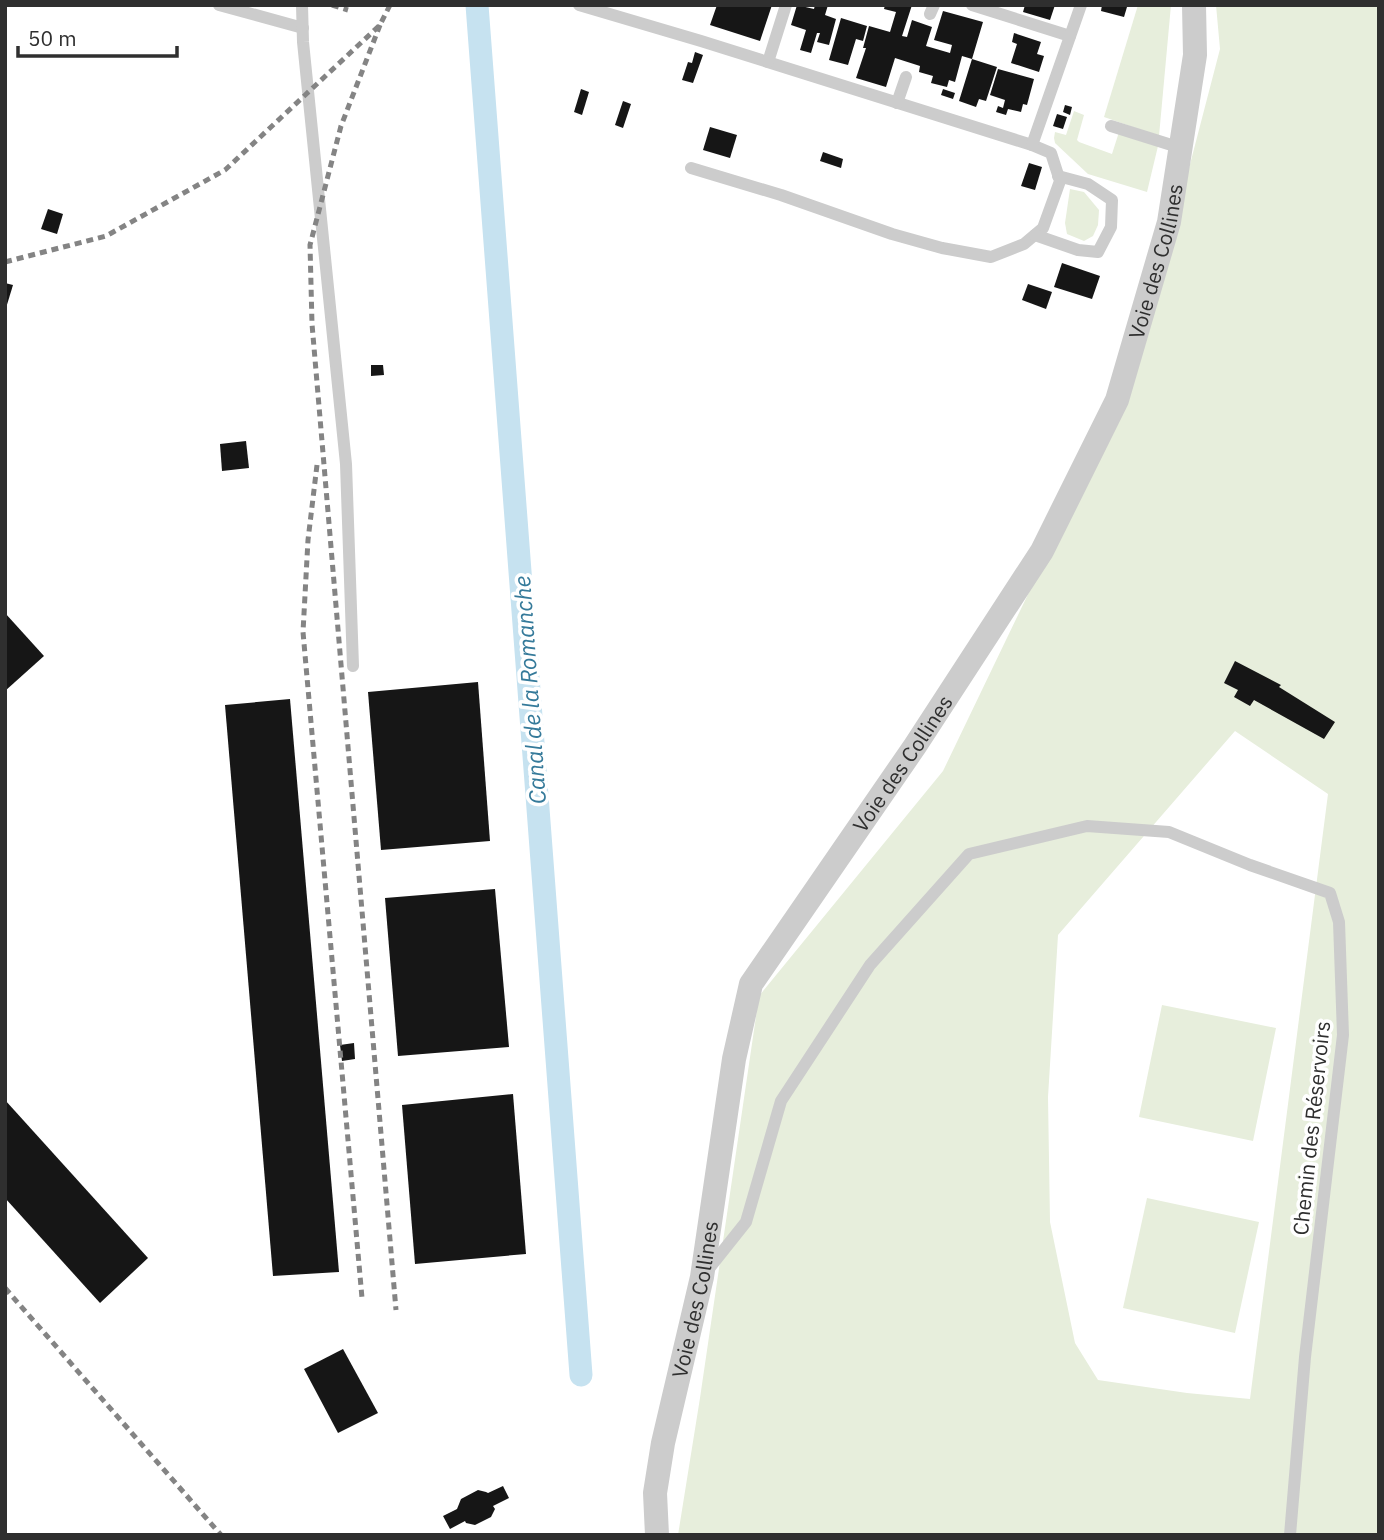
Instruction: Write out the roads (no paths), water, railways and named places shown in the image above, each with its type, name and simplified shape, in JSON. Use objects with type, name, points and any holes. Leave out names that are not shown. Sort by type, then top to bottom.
[{"type":"street","name":"Voie des Collines","points":[[657,1535],[655,1493],[661,1456],[702,1276],[734,1059],[751,984],[915,746],[1042,551],[1117,400],[1169,222],[1195,55],[1194,5]]},
{"type":"lane","points":[[219,5],[303,28]]},
{"type":"lane","points":[[302,5],[346,464],[353,666]]},
{"type":"lane","points":[[579,5],[1031,145],[1051,153],[1060,181],[1043,228],[1024,244],[991,257],[942,248],[892,234],[781,195],[691,169]]},
{"type":"lane","points":[[768,62],[786,5]]},
{"type":"lane","points":[[972,5],[1070,36]]},
{"type":"lane","points":[[1031,145],[1081,5]]},
{"type":"lane","points":[[897,103],[906,77]]},
{"type":"lane","points":[[1111,125],[1181,148]]},
{"type":"lane","points":[[1035,235],[1078,250],[1098,252],[1111,227],[1112,200],[1088,184],[1058,176]]},
{"type":"lane","name":"Chemin des Réservoirs","points":[[702,1276],[746,1222],[781,1101],[870,965],[970,854],[1087,826],[1169,832],[1250,865],[1331,893],[1339,922],[1343,1035],[1305,1357],[1290,1535]]},
{"type":"waterway","name":"Canal de la Romanche","points":[[477,5],[581,1375]]},
{"type":"railway","points":[[332,5],[348,10]]},
{"type":"railway","points":[[5,262],[106,236],[225,170],[380,25],[390,5]]},
{"type":"railway","points":[[380,25],[341,126],[310,245],[312,324],[396,1310]]},
{"type":"railway","points":[[317,465],[308,540],[303,632],[362,1298]]},
{"type":"railway","points":[[5,1288],[221,1535]]}]
